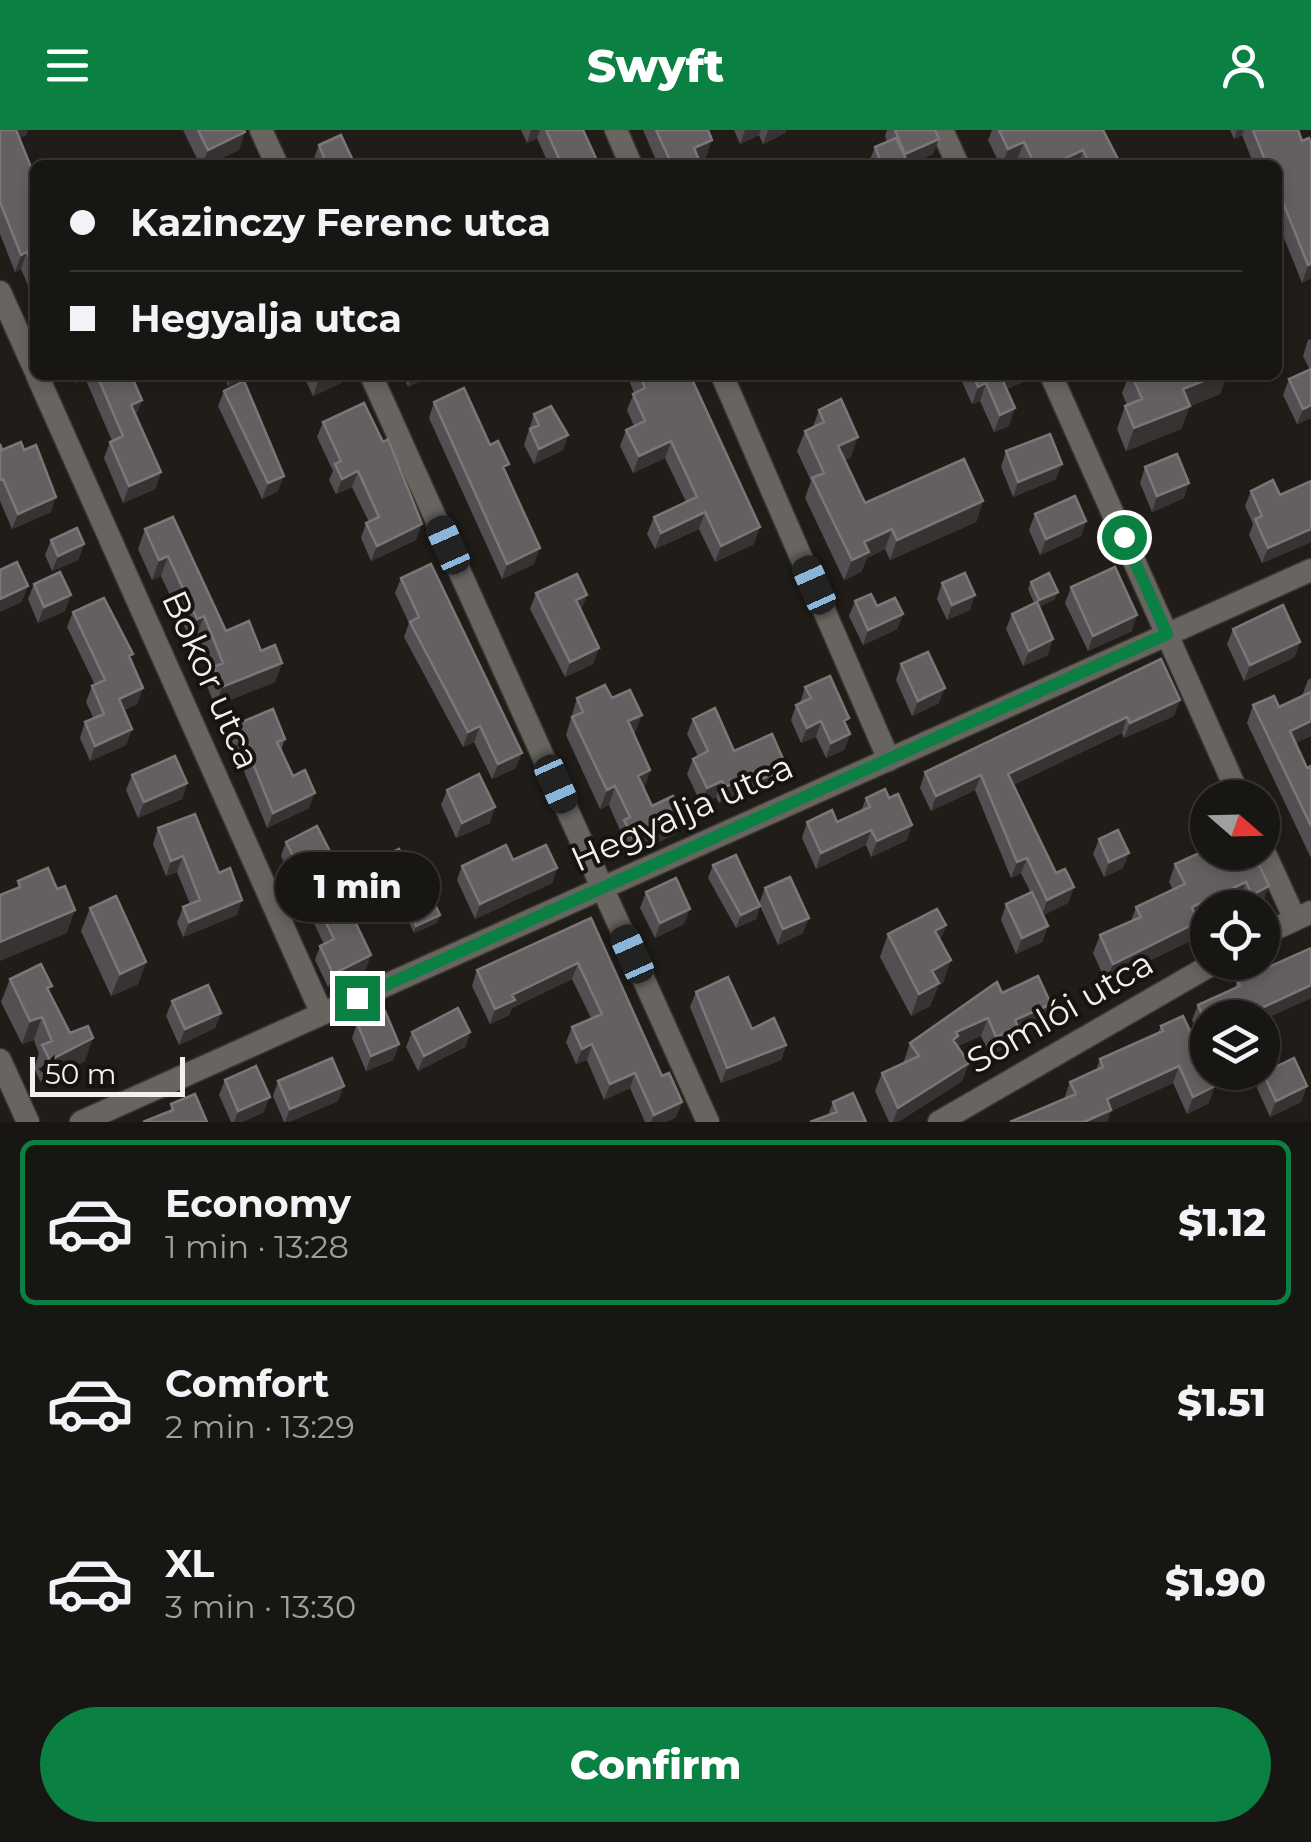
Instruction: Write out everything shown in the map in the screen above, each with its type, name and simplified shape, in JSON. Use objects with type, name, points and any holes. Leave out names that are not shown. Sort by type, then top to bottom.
[{"type":"street","points":[[261,130],[274,160]]},
{"type":"street","points":[[616,130],[629,160]]},
{"type":"street","points":[[942,130],[956,160]]},
{"type":"street","name":"Bokor utca","points":[[0,292],[30,360]]},
{"type":"street","name":"Bokor utca","points":[[39,380],[322,1014]]},
{"type":"street","points":[[373,380],[708,1122]]},
{"type":"street","points":[[724,380],[890,760]]},
{"type":"street","points":[[1053,380],[1232,780]]},
{"type":"street","name":"Hegyalja utca","points":[[81,1122],[1311,570]]},
{"type":"street","points":[[1275,870],[1302,915]]},
{"type":"street","name":"Somlói utca","points":[[940,1122],[1190,977]]},
{"type":"street","points":[[0,1060],[28,1122]]},
{"type":"building","points":[[0,130],[16,130],[30,165],[30,260],[27,252],[21,255],[0,202]]},
{"type":"building","points":[[198,130],[244,130],[245,132],[208,150]]},
{"type":"building","points":[[546,130],[583,130],[597,160],[560,160]]},
{"type":"building","points":[[656,130],[708,130],[712,140],[694,148],[699,160],[670,160]]},
{"type":"building","points":[[895,130],[935,130],[939,139],[905,154]]},
{"type":"building","points":[[999,130],[1103,130],[1118,160],[1088,160],[1083,150],[1062,160],[1033,160],[1024,142],[1008,149]]},
{"type":"building","points":[[1253,130],[1298,130],[1302,141],[1309,138],[1311,264],[1308,265],[1282,200],[1282,160],[1265,160]]},
{"type":"building","points":[[341,135],[353,160],[325,160],[319,145]]},
{"type":"building","points":[[896,138],[907,160],[880,160],[875,147]]},
{"type":"building","points":[[1311,369],[1311,405],[1303,409],[1289,379]]},
{"type":"building","points":[[99,380],[133,380],[142,400],[131,405],[161,472],[129,486],[110,442],[123,436]]},
{"type":"building","points":[[642,380],[692,380],[760,527],[721,546],[705,512],[661,533],[654,517],[697,497],[671,441],[639,456],[626,430],[645,421],[633,394],[645,388]]},
{"type":"building","points":[[975,380],[1002,380],[1015,408],[1000,415],[986,383],[978,387]]},
{"type":"building","points":[[1134,380],[1206,380],[1183,389],[1190,406],[1134,428],[1125,406],[1142,399]]},
{"type":"building","points":[[244,381],[284,476],[268,483],[224,391]]},
{"type":"building","points":[[464,388],[490,445],[498,441],[509,464],[503,467],[540,548],[507,564],[434,402]]},
{"type":"building","points":[[841,399],[858,437],[838,446],[865,503],[964,459],[983,501],[897,540],[892,529],[864,542],[869,552],[852,560],[812,478],[824,473],[805,431],[824,422],[819,410]]},
{"type":"building","points":[[364,403],[383,442],[388,439],[422,524],[377,546],[366,523],[379,517],[358,471],[342,479],[335,464],[341,461],[323,422]]},
{"type":"building","points":[[551,406],[568,435],[539,449],[530,429],[539,425],[534,414]]},
{"type":"building","points":[[1050,434],[1062,464],[1018,482],[1006,451]]},
{"type":"building","points":[[21,442],[24,450],[36,445],[56,497],[18,514],[3,479],[0,480],[0,444],[2,450]]},
{"type":"building","points":[[1177,454],[1189,483],[1157,496],[1145,467]]},
{"type":"building","points":[[1273,480],[1280,495],[1311,481],[1311,529],[1268,548],[1255,519],[1262,516],[1251,491]]},
{"type":"building","points":[[1075,496],[1086,521],[1046,539],[1035,514]]},
{"type":"building","points":[[173,517],[226,631],[249,621],[261,651],[275,645],[282,663],[222,687],[214,667],[223,663],[204,616],[197,619],[168,556],[159,560],[145,529]]},
{"type":"building","points":[[77,528],[84,544],[58,556],[51,540]]},
{"type":"building","points":[[17,562],[28,586],[0,599],[0,570]]},
{"type":"building","points":[[431,564],[522,753],[498,764],[480,726],[468,732],[410,622],[419,617],[401,578]]},
{"type":"building","points":[[1115,567],[1137,615],[1093,636],[1071,587]]},
{"type":"building","points":[[60,572],[71,595],[44,607],[34,584]]},
{"type":"building","points":[[965,573],[975,595],[952,605],[942,583]]},
{"type":"building","points":[[1049,573],[1058,592],[1039,600],[1031,582]]},
{"type":"building","points":[[577,574],[587,595],[576,600],[599,648],[570,662],[536,593]]},
{"type":"building","points":[[871,594],[877,606],[895,598],[903,614],[868,630],[855,601]]},
{"type":"building","points":[[104,598],[133,654],[129,656],[143,688],[119,699],[132,729],[95,746],[85,722],[104,714],[92,686],[105,680],[73,612]]},
{"type":"building","points":[[1037,602],[1053,639],[1029,651],[1012,614]]},
{"type":"building","points":[[1283,605],[1300,642],[1250,665],[1233,629]]},
{"type":"building","points":[[928,652],[945,688],[918,701],[901,664]]},
{"type":"building","points":[[1161,659],[1180,700],[1130,723],[1127,717],[1008,774],[1056,873],[1065,869],[1074,887],[1047,900],[1027,858],[1017,862],[981,775],[936,796],[925,772]]},
{"type":"building","points":[[830,676],[849,718],[844,721],[850,734],[831,743],[821,721],[807,728],[796,705],[811,698],[805,687]]},
{"type":"building","points":[[605,685],[612,698],[630,690],[642,715],[628,721],[650,770],[638,776],[652,806],[673,796],[683,815],[633,839],[624,820],[630,817],[615,786],[607,790],[572,717],[583,712],[577,698]]},
{"type":"building","points":[[1311,692],[1311,721],[1290,731],[1307,768],[1311,766],[1311,826],[1253,705],[1274,696],[1279,707]]},
{"type":"building","points":[[715,708],[734,751],[772,734],[787,768],[758,781],[754,773],[725,787],[722,781],[707,788],[693,759],[708,751],[693,719]]},
{"type":"building","points":[[273,709],[285,739],[277,742],[293,776],[305,770],[315,793],[273,813],[237,724]]},
{"type":"building","points":[[175,756],[187,783],[144,802],[132,775]]},
{"type":"building","points":[[479,774],[495,807],[462,823],[447,790]]},
{"type":"building","points":[[885,789],[889,798],[898,794],[912,825],[877,841],[871,830],[821,853],[807,822],[832,810],[837,822],[870,807],[866,798]]},
{"type":"building","points":[[195,814],[219,873],[230,868],[242,900],[189,922],[183,907],[200,900],[183,856],[171,861],[158,828]]},
{"type":"building","points":[[317,826],[343,877],[399,849],[415,883],[350,911],[371,955],[333,974],[320,946],[334,939],[286,842]]},
{"type":"building","points":[[1118,830],[1129,853],[1109,862],[1099,839]]},
{"type":"building","points":[[506,845],[513,860],[546,845],[557,868],[480,904],[462,866]]},
{"type":"building","points":[[736,855],[760,906],[741,915],[713,865]]},
{"type":"building","points":[[1190,857],[1190,870],[1261,870],[1269,886],[1250,890],[1246,882],[1229,890],[1190,890],[1190,926],[1113,964],[1100,935],[1141,917],[1136,907],[1185,884],[1175,864]]},
{"type":"building","points":[[48,868],[57,889],[65,886],[75,910],[0,942],[0,895],[20,887],[18,881]]},
{"type":"building","points":[[790,877],[809,918],[783,929],[765,888]]},
{"type":"building","points":[[676,878],[690,909],[660,923],[646,892]]},
{"type":"building","points":[[429,892],[440,915],[416,926],[406,903]]},
{"type":"building","points":[[1032,892],[1048,926],[1022,938],[1006,904]]},
{"type":"building","points":[[116,896],[146,962],[120,974],[90,908]]},
{"type":"building","points":[[937,909],[946,925],[935,931],[951,960],[932,971],[939,983],[919,994],[888,934]]},
{"type":"building","points":[[591,918],[662,1076],[669,1073],[682,1102],[654,1115],[635,1073],[610,1084],[592,1044],[582,1049],[572,1027],[602,1014],[578,963],[512,995],[515,1000],[495,1009],[477,970]]},
{"type":"building","points":[[1311,948],[1311,985],[1279,1000],[1209,1000],[1240,986],[1239,980],[1280,980],[1280,962]]},
{"type":"building","points":[[41,964],[52,986],[47,988],[70,1033],[88,1026],[93,1038],[50,1060],[42,1045],[52,1041],[42,1017],[30,1021],[10,979]]},
{"type":"building","points":[[1038,976],[1051,1004],[1015,1020],[1018,1027],[996,1037],[988,1018],[956,1032],[958,1036],[953,1040],[969,1063],[898,1108],[882,1073],[919,1056],[910,1043],[997,982],[1002,993]]},
{"type":"building","points":[[728,977],[752,1029],[774,1018],[786,1045],[727,1068],[696,992]]},
{"type":"building","points":[[208,985],[221,1013],[185,1029],[172,1001]]},
{"type":"building","points":[[458,1008],[470,1032],[424,1056],[412,1032]]},
{"type":"building","points":[[385,1011],[399,1044],[371,1056],[357,1023]]},
{"type":"building","points":[[1183,1016],[1190,1031],[1190,1090],[1207,1090],[1193,1097],[1179,1066],[1107,1099],[1111,1110],[1084,1122],[1010,1122],[1076,1094],[1070,1082],[1103,1067],[1100,1059],[1163,1031],[1161,1026]]},
{"type":"building","points":[[332,1058],[344,1086],[290,1109],[278,1081]]},
{"type":"building","points":[[1294,1058],[1307,1086],[1276,1101],[1271,1090],[1280,1090],[1280,1065]]},
{"type":"building","points":[[256,1066],[270,1097],[238,1111],[225,1080]]},
{"type":"building","points":[[853,1093],[866,1122],[810,1122],[837,1112],[833,1102]]},
{"type":"building","points":[[195,1094],[207,1122],[143,1122],[173,1110],[171,1104]]},
{"type":"route","points":[[357,998],[1167,634],[1124,537]]}]
